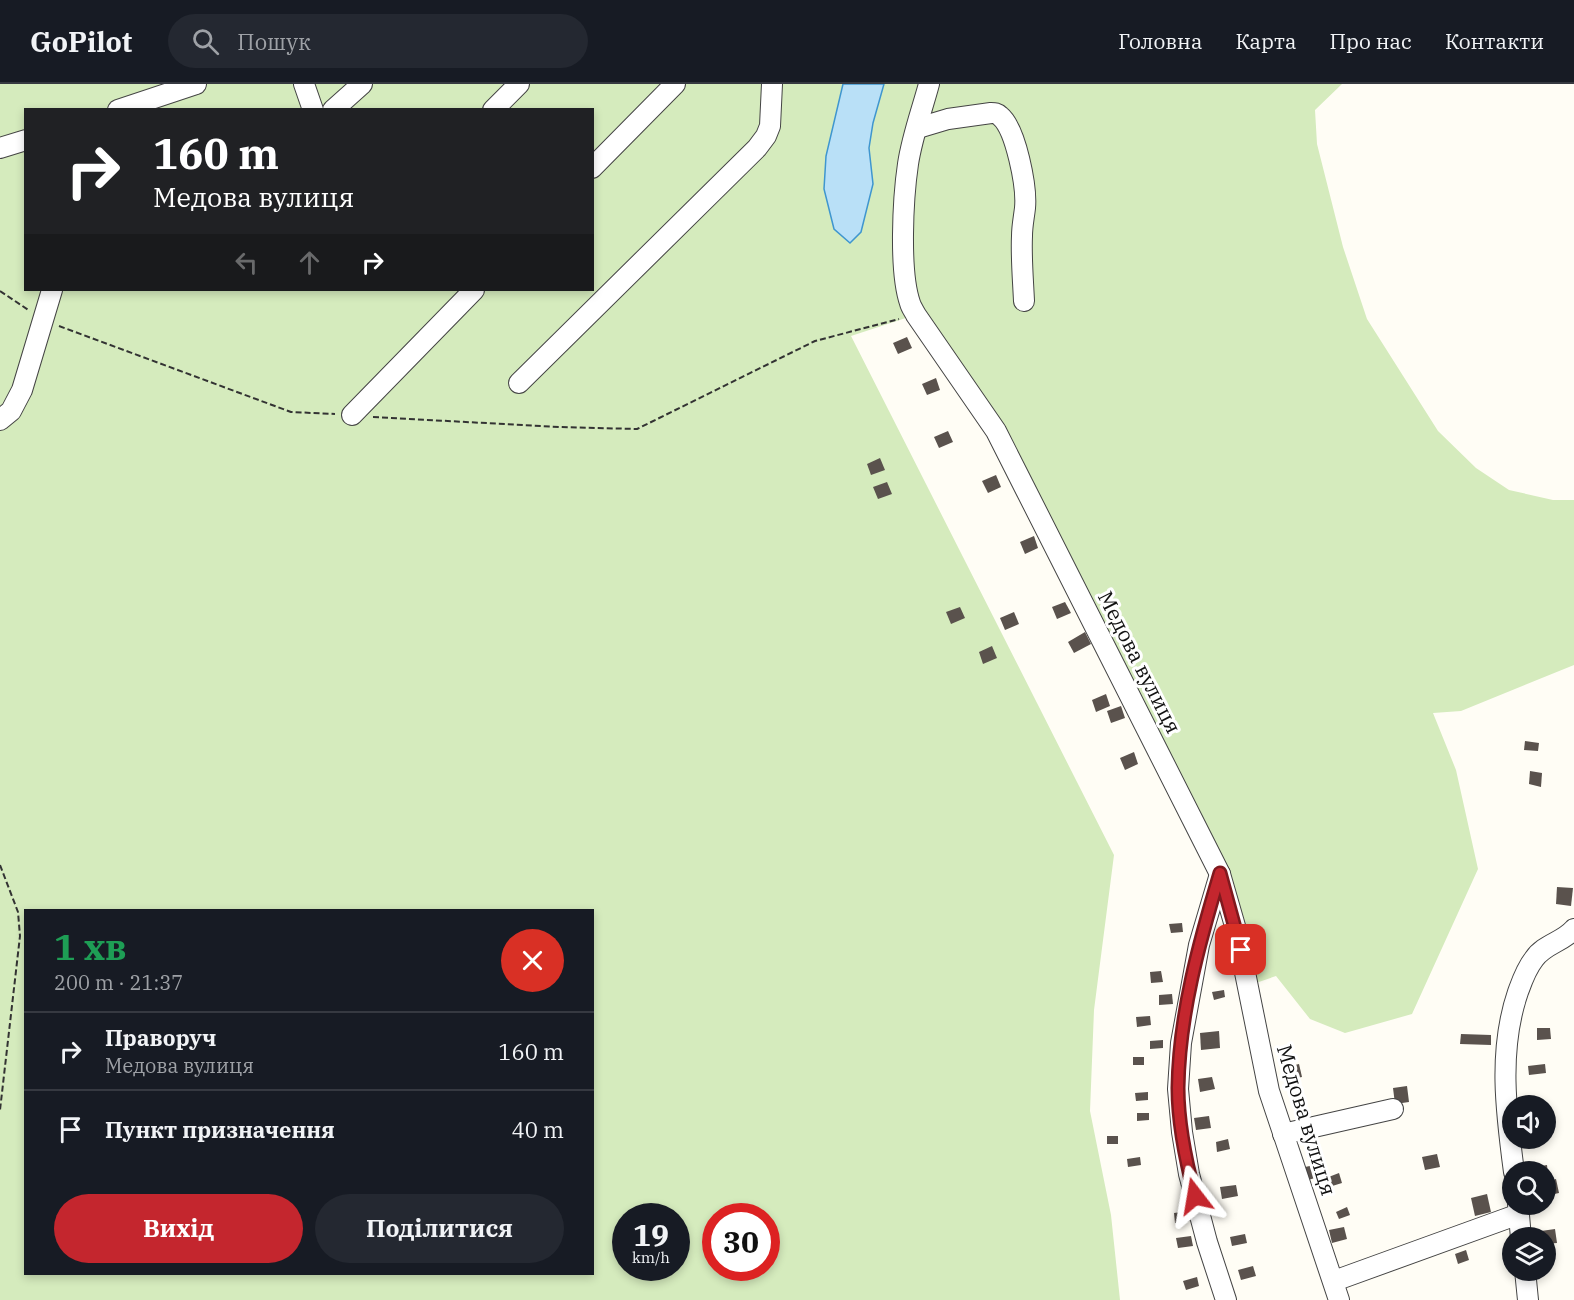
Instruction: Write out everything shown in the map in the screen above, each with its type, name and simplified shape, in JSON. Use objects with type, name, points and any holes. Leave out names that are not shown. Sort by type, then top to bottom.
[{"type":"street","points":[[124,108],[196,84]]},
{"type":"street","points":[[304,84],[312,108]]},
{"type":"street","points":[[335,108],[362,84]]},
{"type":"street","points":[[495,108],[519,84]]},
{"type":"street","points":[[594,166],[675,84]]},
{"type":"street","points":[[519,383],[757,148],[770,126],[772,84]]},
{"type":"street","name":"Медова вулиця","points":[[929,84],[909,163],[903,252],[909,302],[996,431],[1220,873],[1237,933],[1269,1091],[1337,1291],[1505,1215]]},
{"type":"street","points":[[918,128],[948,119],[991,112],[1002,117],[1011,133],[1025,186],[1022,237],[1024,301]]},
{"type":"street","points":[[0,148],[24,141]]},
{"type":"street","points":[[0,420],[11,411],[22,390],[52,291]]},
{"type":"street","points":[[351,415],[473,291]]},
{"type":"street","points":[[1220,873],[1199,945],[1181,1043],[1178,1089],[1189,1174],[1207,1242],[1226,1300]]},
{"type":"street","points":[[1513,1161],[1507,1119],[1505,1050],[1514,1002],[1522,980],[1538,953],[1568,936],[1574,929]]},
{"type":"street","points":[[1283,1134],[1393,1109]]},
{"type":"street","points":[[1526,1281],[1528,1300]]},
{"type":"path","points":[[0,291],[42,320],[291,412],[559,428],[637,429],[815,341],[916,315]]},
{"type":"path","points":[[0,865],[18,912],[20,936],[0,1110]]},
{"type":"green space","points":[[0,84],[1342,84],[1315,110],[1317,144],[1343,247],[1367,319],[1438,431],[1476,468],[1509,490],[1553,500],[1574,500],[1574,665],[1461,711],[1433,713],[1456,770],[1478,869],[1412,1014],[1345,1033],[1310,1019],[1276,976],[1253,984],[1223,869],[921,313],[851,336],[1114,855],[1094,1010],[1090,1111],[1111,1215],[1120,1300],[0,1300]]},
{"type":"water","points":[[843,84],[884,84],[873,123],[869,148],[873,184],[861,232],[850,243],[834,229],[824,189],[826,156]]},
{"type":"building","points":[[907,337],[912,348],[898,354],[893,343]]},
{"type":"building","points":[[936,378],[940,390],[927,395],[922,384]]},
{"type":"building","points":[[948,431],[953,442],[939,448],[934,437]]},
{"type":"building","points":[[880,458],[885,470],[871,475],[867,464]]},
{"type":"building","points":[[996,475],[1001,487],[988,493],[982,481]]},
{"type":"building","points":[[887,482],[892,494],[878,499],[873,487]]},
{"type":"building","points":[[1034,536],[1038,548],[1025,554],[1020,542]]},
{"type":"building","points":[[1065,602],[1071,613],[1057,619],[1052,607]]},
{"type":"building","points":[[960,607],[965,618],[951,624],[946,612]]},
{"type":"building","points":[[1014,612],[1019,624],[1005,630],[1000,618]]},
{"type":"building","points":[[1085,632],[1091,644],[1074,653],[1068,642]]},
{"type":"building","points":[[992,646],[997,658],[983,664],[979,652]]},
{"type":"building","points":[[1106,694],[1110,706],[1096,712],[1092,700]]},
{"type":"building","points":[[1121,706],[1125,718],[1111,723],[1107,711]]},
{"type":"building","points":[[1525,741],[1539,743],[1538,751],[1524,750]]},
{"type":"building","points":[[1134,752],[1138,764],[1125,770],[1120,758]]},
{"type":"building","points":[[1530,771],[1542,773],[1541,787],[1529,784]]},
{"type":"building","points":[[1557,887],[1573,888],[1571,906],[1556,904]]},
{"type":"building","points":[[1182,923],[1183,932],[1171,933],[1169,924]]},
{"type":"building","points":[[1161,971],[1163,982],[1151,983],[1150,972]]},
{"type":"building","points":[[1224,990],[1225,997],[1214,1000],[1212,992]]},
{"type":"building","points":[[1172,994],[1173,1004],[1159,1005],[1159,995]]},
{"type":"building","points":[[1150,1016],[1151,1025],[1137,1027],[1136,1017]]},
{"type":"building","points":[[1537,1028],[1550,1028],[1551,1039],[1537,1040]]},
{"type":"building","points":[[1219,1031],[1220,1048],[1201,1050],[1200,1033]]},
{"type":"building","points":[[1461,1034],[1491,1035],[1491,1045],[1460,1044]]},
{"type":"building","points":[[1163,1040],[1163,1048],[1150,1049],[1150,1041]]},
{"type":"building","points":[[1133,1057],[1144,1057],[1144,1065],[1133,1065]]},
{"type":"building","points":[[1299,1064],[1302,1077],[1286,1080],[1283,1068]]},
{"type":"building","points":[[1545,1064],[1546,1073],[1529,1075],[1528,1066]]},
{"type":"building","points":[[1212,1077],[1215,1089],[1200,1092],[1198,1079]]},
{"type":"building","points":[[1407,1086],[1409,1102],[1395,1104],[1393,1088]]},
{"type":"building","points":[[1148,1092],[1148,1100],[1136,1101],[1135,1093]]},
{"type":"building","points":[[1137,1113],[1149,1113],[1149,1120],[1137,1121]]},
{"type":"building","points":[[1209,1116],[1211,1128],[1196,1130],[1194,1118]]},
{"type":"building","points":[[1107,1136],[1118,1136],[1118,1144],[1107,1144]]},
{"type":"building","points":[[1228,1139],[1230,1149],[1217,1152],[1216,1142]]},
{"type":"building","points":[[1437,1154],[1440,1167],[1425,1170],[1422,1157]]},
{"type":"building","points":[[1140,1157],[1141,1165],[1128,1167],[1127,1159]]},
{"type":"building","points":[[1319,1164],[1322,1176],[1308,1180],[1305,1167]]},
{"type":"building","points":[[1339,1173],[1342,1183],[1329,1187],[1326,1178]]},
{"type":"building","points":[[1236,1185],[1238,1196],[1222,1199],[1220,1187]]},
{"type":"building","points":[[1487,1194],[1491,1212],[1475,1216],[1471,1198]]},
{"type":"building","points":[[1347,1207],[1350,1215],[1339,1219],[1336,1212]]},
{"type":"building","points":[[1189,1211],[1190,1221],[1175,1223],[1174,1213]]},
{"type":"building","points":[[1344,1227],[1347,1239],[1332,1243],[1329,1230]]},
{"type":"building","points":[[1245,1234],[1247,1243],[1232,1246],[1230,1237]]},
{"type":"building","points":[[1191,1236],[1193,1246],[1178,1248],[1176,1238]]},
{"type":"building","points":[[1466,1250],[1469,1260],[1458,1264],[1455,1254]]},
{"type":"building","points":[[1253,1266],[1256,1276],[1241,1280],[1238,1270]]},
{"type":"building","points":[[1197,1277],[1199,1286],[1186,1290],[1183,1281]]},
{"type":"route","points":[[1195,1196],[1182,1131],[1178,1089],[1181,1043],[1199,945],[1220,873],[1241,950]]}]
